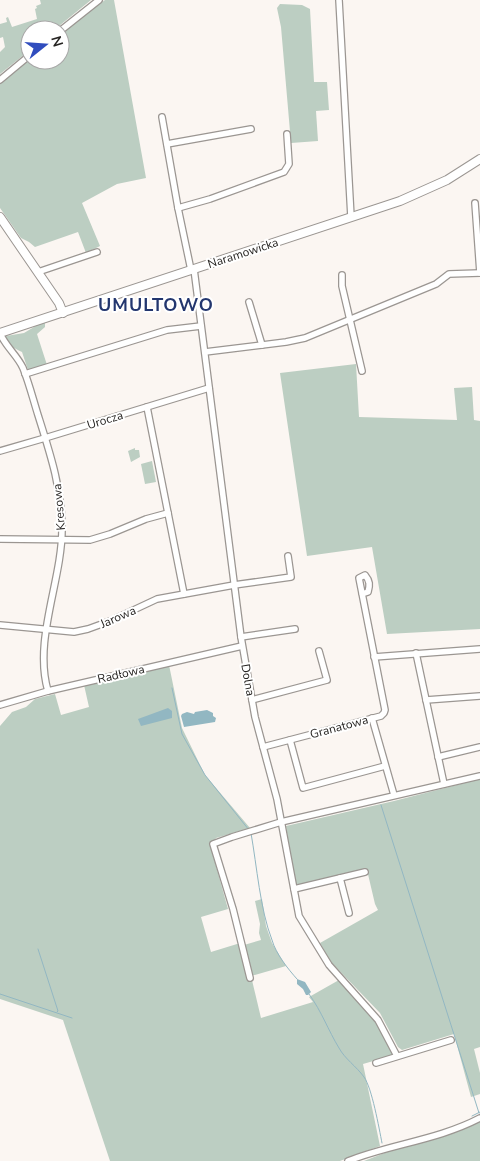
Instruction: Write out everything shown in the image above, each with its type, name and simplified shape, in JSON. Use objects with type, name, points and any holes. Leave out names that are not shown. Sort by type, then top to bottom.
[{"type":"street","points":[[70,23],[99,0]]},
{"type":"street","points":[[339,0],[351,217]]},
{"type":"street","points":[[0,80],[20,64]]},
{"type":"street","name":"Dolna","points":[[162,117],[178,208],[193,270],[240,637],[252,700],[282,822],[299,916],[328,965],[378,1020],[397,1056]]},
{"type":"street","points":[[167,144],[251,129]]},
{"type":"street","points":[[178,208],[210,199],[284,172],[289,164],[287,134]]},
{"type":"street","name":"Naramowicka","points":[[0,333],[351,217],[423,191],[458,174],[480,159]]},
{"type":"street","points":[[204,352],[296,340],[351,320],[436,284],[449,274],[480,273],[475,204]]},
{"type":"street","points":[[0,218],[59,303],[63,313]]},
{"type":"street","points":[[38,272],[97,252]]},
{"type":"street","points":[[342,275],[342,286],[362,371]]},
{"type":"street","points":[[249,302],[262,345]]},
{"type":"street","points":[[25,374],[167,330],[201,326]]},
{"type":"street","name":"Kresowa","points":[[0,333],[18,358],[25,374],[54,466],[59,493],[62,540],[44,655],[48,691]]},
{"type":"street","name":"Urocza","points":[[0,451],[209,388]]},
{"type":"street","points":[[147,407],[184,594]]},
{"type":"street","points":[[0,540],[83,541],[98,539],[146,519],[168,513]]},
{"type":"street","name":"Jarowa","points":[[0,626],[74,632],[88,629],[153,601],[234,585],[291,577],[288,556]]},
{"type":"street","name":"Granatowa","points":[[263,747],[384,714],[385,710],[362,594]]},
{"type":"street","points":[[240,637],[295,629]]},
{"type":"street","name":"Radłowa","points":[[0,705],[48,691],[242,646]]},
{"type":"street","points":[[374,656],[480,649]]},
{"type":"street","points":[[252,700],[327,680],[319,651]]},
{"type":"street","points":[[416,654],[444,784]]},
{"type":"street","points":[[426,700],[480,696]]},
{"type":"street","points":[[372,718],[394,795]]},
{"type":"street","points":[[290,740],[303,788],[385,766]]},
{"type":"street","points":[[438,757],[480,748]]},
{"type":"street","points":[[250,978],[233,909],[213,844],[232,836],[282,822],[480,776]]},
{"type":"street","points":[[294,889],[365,872]]},
{"type":"street","points":[[340,878],[349,913]]},
{"type":"street","points":[[376,1063],[451,1040]]},
{"type":"street","points":[[348,1161],[382,1149],[435,1136],[480,1118]]},
{"type":"green space","points":[[40,0],[91,0],[66,20],[34,20],[37,19],[36,6],[41,4]]},
{"type":"green space","points":[[105,0],[114,0],[146,178],[117,184],[82,203],[100,246],[86,253],[78,232],[35,247],[21,238],[0,208],[0,82],[20,66],[20,70],[70,70],[70,26]]},
{"type":"green space","points":[[280,4],[302,5],[310,9],[314,82],[327,82],[329,110],[316,111],[318,141],[291,143],[281,27],[277,8]]},
{"type":"green space","points":[[8,17],[12,27],[20,24],[20,58],[0,74],[0,52],[5,47],[3,37],[0,38],[0,24],[7,22],[6,18]]},
{"type":"green space","points":[[45,323],[45,327],[37,334],[47,365],[28,370],[22,352],[9,344],[6,336],[24,333],[39,324]]},
{"type":"green space","points":[[356,364],[359,417],[457,420],[454,388],[472,387],[474,420],[480,421],[480,629],[387,634],[372,547],[307,556],[280,373]]},
{"type":"green space","points":[[135,448],[135,450],[139,450],[140,457],[131,462],[128,451]]},
{"type":"green space","points":[[152,461],[156,482],[145,484],[141,464]]},
{"type":"green space","points":[[169,665],[182,728],[205,775],[250,828],[216,838],[211,848],[228,909],[201,917],[211,952],[237,944],[244,945],[261,940],[255,901],[262,899],[266,926],[272,943],[286,966],[251,976],[261,1018],[313,1002],[309,997],[339,980],[374,1016],[394,1055],[363,1064],[380,1146],[340,1161],[110,1161],[63,1020],[0,999],[0,726],[12,712],[26,707],[35,699],[55,694],[61,715],[89,707],[84,685]]},
{"type":"green space","points":[[480,779],[480,1047],[474,1049],[480,1073],[480,1094],[471,1097],[454,1034],[402,1050],[398,1047],[380,1013],[331,962],[320,943],[378,910],[367,870],[295,886],[286,826]]},
{"type":"green space","points":[[480,1116],[480,1161],[364,1161]]},
{"type":"water","points":[[168,708],[172,711],[172,718],[141,726],[138,719]]},
{"type":"water","points":[[207,710],[213,713],[213,716],[216,718],[215,722],[184,727],[182,714],[187,712],[194,714],[195,712]]},
{"type":"water","points":[[297,979],[305,982],[311,992],[308,995],[297,984]]},
{"type":"waterway","points":[[172,688],[182,734],[205,775],[249,830]]},
{"type":"waterway","points":[[381,805],[479,1113]]},
{"type":"waterway","points":[[251,833],[268,928],[279,956],[297,979]]},
{"type":"waterway","points":[[38,949],[57,1012]]},
{"type":"waterway","points":[[0,994],[72,1018]]},
{"type":"waterway","points":[[309,994],[341,1052],[367,1082],[375,1108],[382,1143]]},
{"type":"waterway","points":[[472,1116],[480,1112]]},
{"type":"district","name":"UMULTOWO","points":[[156,305]]}]
